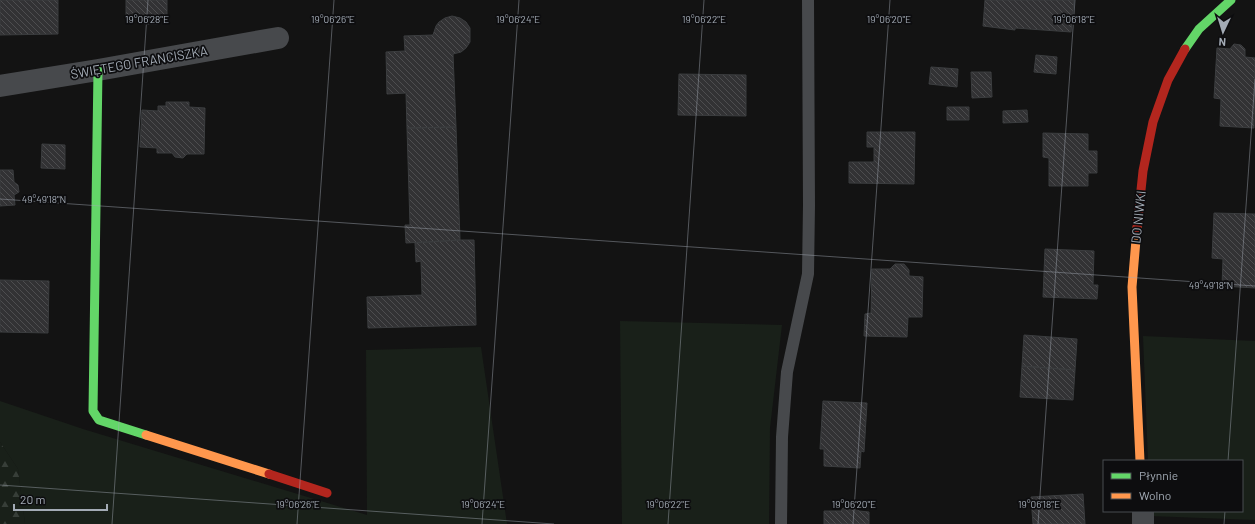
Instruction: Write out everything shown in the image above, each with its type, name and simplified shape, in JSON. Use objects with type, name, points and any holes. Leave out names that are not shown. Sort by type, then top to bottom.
[{"type":"street","name":"DO NIWKI","points":[[1140,460],[1132,287],[1143,170],[1153,122],[1168,80],[1183,51],[1199,29],[1231,0]]},
{"type":"street","name":"ŚWIĘTEGO FRANCISZKA","points":[[0,86],[278,38]]},
{"type":"street","points":[[98,70],[93,411],[99,420],[326,493]]},
{"type":"street","points":[[1143,512],[1143,524]]},
{"type":"lane","points":[[781,524],[782,437],[787,372],[808,274],[808,0]]},
{"type":"green space","points":[[620,321],[782,325],[770,428],[769,524],[622,524]]},
{"type":"green space","points":[[1143,336],[1255,341],[1255,520],[1150,516],[1150,512],[1243,512],[1243,460],[1148,460]]},
{"type":"green space","points":[[481,347],[507,524],[25,524],[18,469],[0,442],[0,401],[83,429],[367,515],[366,350]]},
{"type":"green space","points":[[0,442],[18,469],[25,524],[0,524]]},
{"type":"building","points":[[0,0],[58,0],[58,34],[0,35]]},
{"type":"building","points":[[126,0],[167,0],[167,18],[158,19],[158,24],[144,24],[145,19],[126,19]]},
{"type":"building","points":[[985,0],[1074,0],[1071,32],[1015,28],[1015,30],[983,26]]},
{"type":"building","points":[[452,16],[460,18],[466,22],[470,28],[470,42],[461,52],[453,54],[456,127],[407,128],[406,93],[387,94],[386,52],[405,51],[404,36],[433,35],[439,22]]},
{"type":"building","points":[[1234,44],[1241,45],[1245,49],[1245,57],[1255,58],[1254,128],[1220,126],[1221,99],[1214,98],[1217,48],[1230,49]]},
{"type":"building","points":[[1036,55],[1057,57],[1056,74],[1034,72]]},
{"type":"building","points":[[931,67],[958,69],[957,87],[929,84]]},
{"type":"building","points":[[971,72],[991,72],[992,97],[972,98]]},
{"type":"building","points":[[679,74],[746,75],[746,116],[678,115]]},
{"type":"building","points":[[166,102],[189,102],[189,107],[205,108],[204,154],[187,154],[183,158],[175,157],[172,153],[157,153],[157,148],[140,147],[142,110],[158,111],[158,106],[166,106]]},
{"type":"building","points":[[947,107],[969,107],[969,120],[947,120]]},
{"type":"building","points":[[1027,110],[1028,122],[1003,123],[1003,111]]},
{"type":"building","points":[[456,127],[460,240],[406,243],[405,225],[410,225],[407,128]]},
{"type":"building","points":[[867,132],[915,132],[914,184],[849,183],[849,162],[874,162],[874,147],[867,147]]},
{"type":"building","points":[[1043,133],[1088,134],[1088,151],[1097,151],[1097,173],[1088,173],[1088,186],[1049,186],[1049,158],[1043,157]]},
{"type":"building","points":[[42,144],[65,145],[65,169],[41,168]]},
{"type":"building","points":[[0,170],[13,170],[14,182],[18,185],[19,192],[14,195],[15,205],[0,206]]},
{"type":"building","points":[[1214,213],[1255,214],[1255,288],[1222,286],[1223,259],[1212,258]]},
{"type":"building","points":[[474,240],[476,325],[368,328],[367,297],[422,295],[421,261],[416,262],[415,243]]},
{"type":"building","points":[[1045,249],[1094,251],[1093,285],[1098,285],[1097,299],[1043,297]]},
{"type":"building","points":[[895,264],[904,264],[909,270],[909,276],[923,277],[922,317],[908,317],[907,337],[864,336],[865,314],[871,313],[872,269],[890,269]]},
{"type":"building","points":[[0,280],[49,281],[48,333],[0,332]]},
{"type":"building","points":[[1024,335],[1077,339],[1075,370],[1022,366]]},
{"type":"building","points":[[1022,366],[1075,370],[1073,400],[1020,397]]},
{"type":"building","points":[[823,401],[867,403],[864,452],[861,451],[860,468],[824,466],[824,449],[820,449]]},
{"type":"building","points":[[1083,494],[1085,524],[1033,524],[1031,497]]},
{"type":"building","points":[[855,507],[859,511],[869,512],[869,524],[824,524],[824,511],[841,511],[843,508]]},
{"type":"traffic: fast","points":[[1185,49],[1199,29],[1231,0]]},
{"type":"traffic: fast","points":[[98,70],[93,411],[99,420],[146,435]]},
{"type":"traffic: slow","points":[[1137,228],[1132,287],[1140,460]]},
{"type":"traffic: slow","points":[[146,435],[269,474]]},
{"type":"traffic: jam","points":[[1137,228],[1143,171],[1153,122],[1168,80],[1185,49]]},
{"type":"traffic: jam","points":[[269,474],[327,493]]}]
